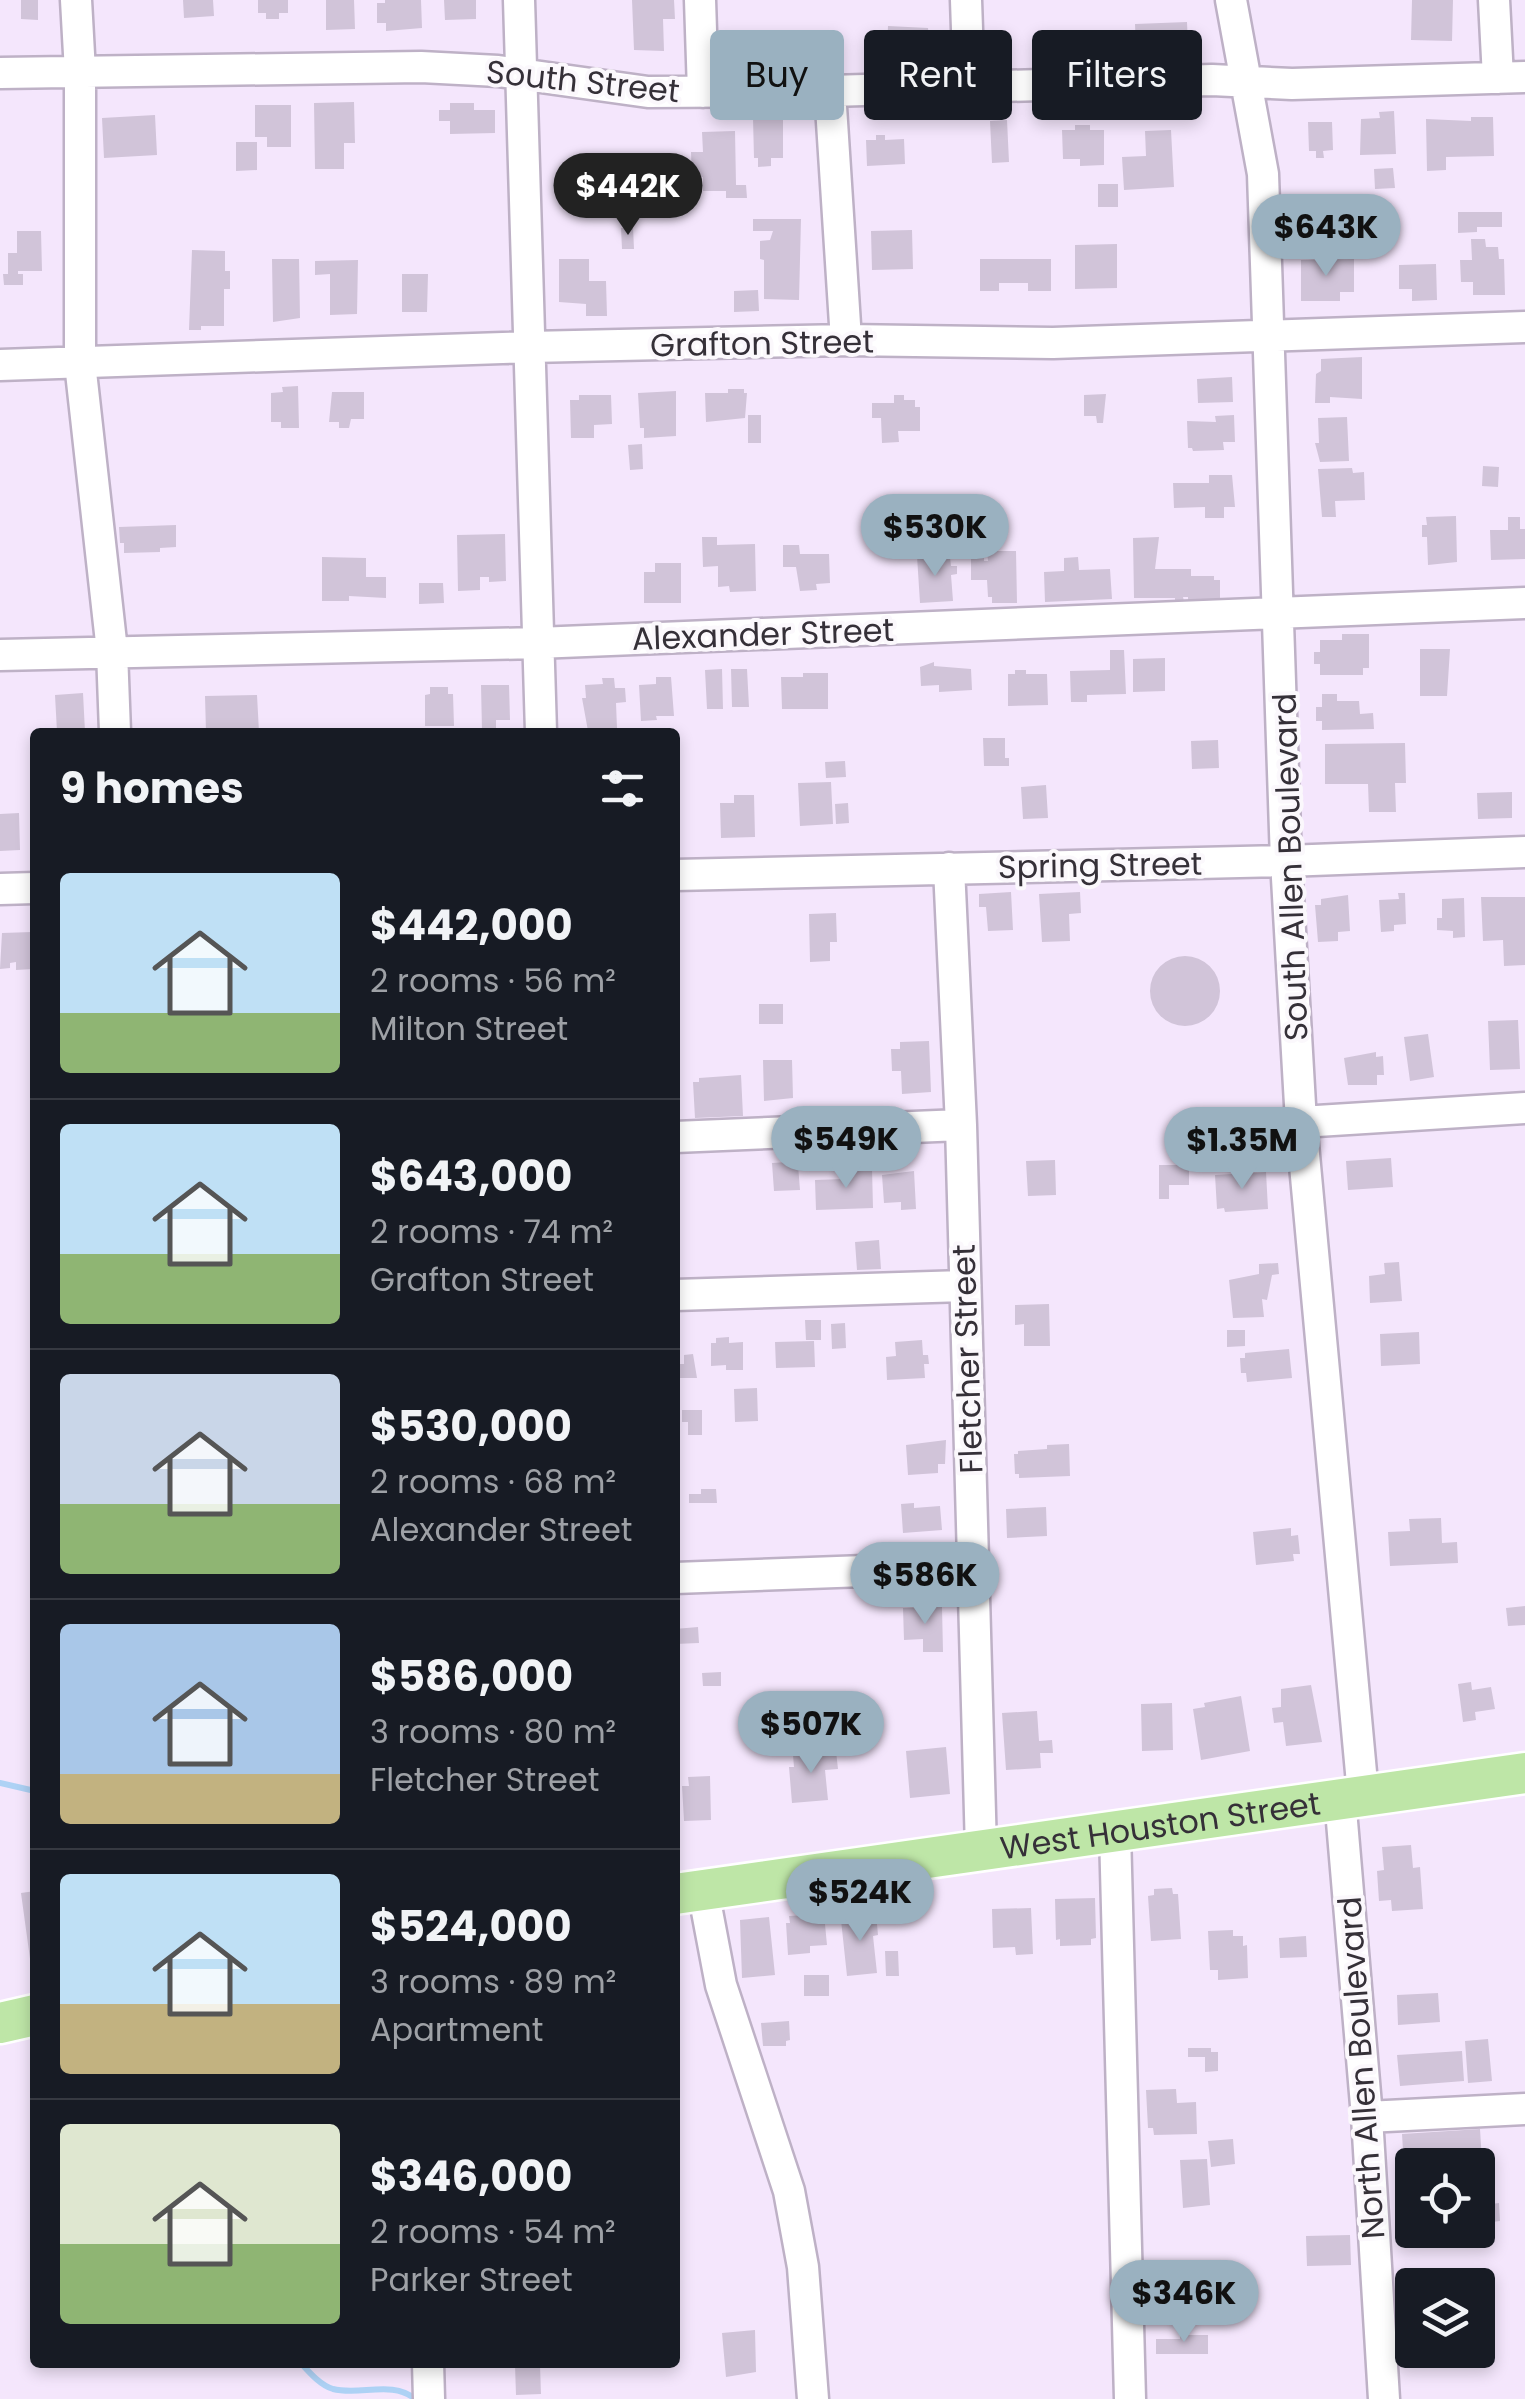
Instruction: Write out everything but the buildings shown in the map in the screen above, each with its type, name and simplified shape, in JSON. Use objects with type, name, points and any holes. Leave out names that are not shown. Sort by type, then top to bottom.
[{"type":"main road","name":"West Houston Street","points":[[689,1892],[1525,1773]]},
{"type":"main road","points":[[0,2023],[30,2016]]},
{"type":"street","points":[[76,0],[80,72],[80,364],[112,651],[115,728]]},
{"type":"street","points":[[519,0],[541,728]]},
{"type":"street","points":[[700,0],[703,92]]},
{"type":"street","points":[[966,0],[967,30]]},
{"type":"street","name":"South Allen Boulevard","points":[[1232,0],[1263,174],[1286,862],[1352,1796]]},
{"type":"street","points":[[1494,0],[1512,77]]},
{"type":"street","name":"South Street","points":[[0,73],[421,67],[522,74],[622,91],[710,92]]},
{"type":"street","name":"South Street","points":[[1012,87],[1512,77]]},
{"type":"street","points":[[832,120],[846,340]]},
{"type":"street","name":"Grafton Street","points":[[0,365],[530,347],[846,340],[1054,343],[1525,328]]},
{"type":"street","name":"Alexander Street","points":[[0,655],[537,642],[1525,603]]},
{"type":"street","name":"Spring Street","points":[[680,875],[1286,862],[1525,852]]},
{"type":"street","name":"Fletcher Street","points":[[949,868],[981,1850]]},
{"type":"street","points":[[0,889],[30,888]]},
{"type":"street","points":[[1302,1122],[1525,1108]]},
{"type":"street","points":[[680,1136],[960,1125]]},
{"type":"street","points":[[680,1295],[964,1286]]},
{"type":"street","points":[[680,1578],[974,1566]]},
{"type":"street","name":"North Allen Boulevard","points":[[1352,1796],[1384,2399]]},
{"type":"street","points":[[1115,1832],[1130,2399]]},
{"type":"street","points":[[689,1892],[789,2191],[802,2267],[814,2399]]},
{"type":"street","points":[[1367,2118],[1525,2108]]},
{"type":"street","points":[[428,2368],[429,2399]]},
{"type":"waterway","points":[[0,1783],[30,1790]]},
{"type":"waterway","points":[[306,2368],[333,2389],[397,2390],[415,2399]]}]
